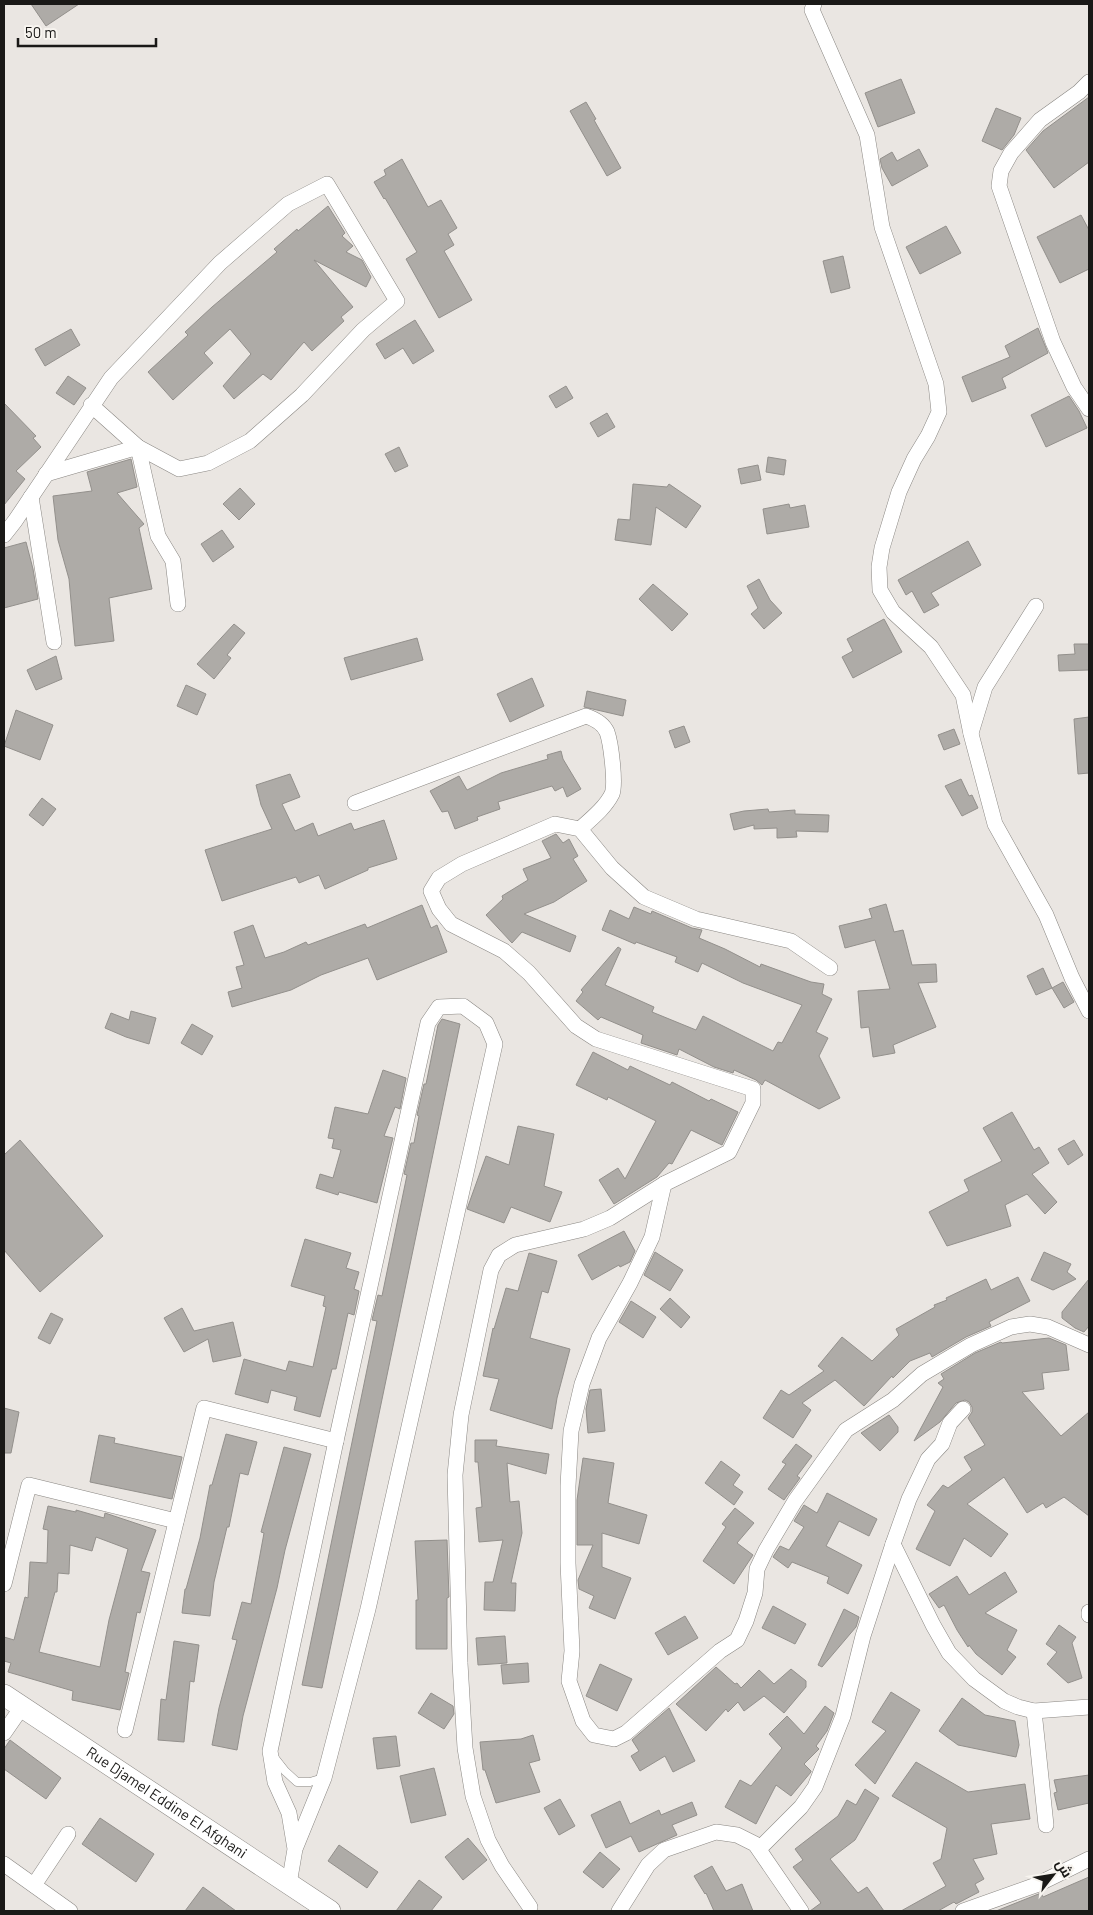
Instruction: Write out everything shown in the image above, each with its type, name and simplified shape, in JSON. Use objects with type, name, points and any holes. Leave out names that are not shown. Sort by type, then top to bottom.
[{"type":"main road","name":"Rue Djamel Eddine El Afghani","points":[[4,1695],[330,1911]]},
{"type":"street","points":[[812,6],[866,134],[882,227],[936,384],[939,412],[899,492],[882,548],[879,567],[880,590],[893,612],[932,647],[963,695],[971,734],[995,824],[1046,915],[1072,978],[1089,1010]]},
{"type":"street","points":[[1089,82],[1079,92],[1040,120],[1011,153],[1001,171],[999,186],[1053,342],[1074,387],[1089,409]]},
{"type":"street","points":[[4,535],[91,405],[111,378],[220,263],[288,204],[327,184],[397,301],[363,330],[302,395],[250,441],[208,463],[178,469],[138,447],[91,405]]},
{"type":"street","points":[[46,474],[138,447]]},
{"type":"street","points":[[138,447],[158,536],[173,561],[178,604]]},
{"type":"street","points":[[31,497],[54,642]]},
{"type":"street","points":[[971,734],[985,687],[1036,606]]},
{"type":"street","points":[[356,803],[586,716],[597,720],[606,732],[614,769],[612,794],[602,808],[580,829]]},
{"type":"street","points":[[530,1910],[488,1840],[473,1796],[465,1748],[460,1663],[455,1475],[461,1415],[491,1270],[499,1255],[515,1244],[584,1229],[610,1218],[664,1184],[729,1152],[754,1103],[752,1089],[596,1039],[576,1026],[529,973],[504,951],[452,924],[439,909],[432,891],[439,878],[462,864],[555,824],[580,829],[612,868],[644,897],[696,918],[791,941],[830,968]]},
{"type":"street","points":[[289,1884],[295,1849],[324,1778],[368,1609],[495,1044],[486,1023],[463,1006],[439,1007],[428,1023],[270,1751],[275,1782],[289,1813],[295,1849]]},
{"type":"street","points":[[664,1184],[652,1237],[630,1283],[599,1338],[582,1384],[570,1431],[568,1563],[572,1651],[569,1681],[583,1721],[594,1734],[614,1739],[626,1733],[720,1651],[737,1640],[749,1612],[755,1593],[757,1569],[766,1550],[794,1501],[846,1430],[893,1400],[922,1374],[971,1345],[1011,1327],[1030,1324],[1048,1327],[1089,1345]]},
{"type":"street","points":[[125,1730],[204,1408],[336,1441]]},
{"type":"street","points":[[759,1849],[800,1807],[819,1779],[843,1716],[864,1636],[892,1544],[928,1459],[942,1444],[950,1423],[963,1409]]},
{"type":"street","points":[[4,1584],[29,1486],[176,1521]]},
{"type":"street","points":[[892,1544],[933,1625],[950,1652],[974,1679],[1004,1701],[1018,1708],[1034,1711],[1089,1707]]},
{"type":"street","points":[[4,1733],[22,1707]]},
{"type":"street","points":[[1034,1711],[1046,1825]]},
{"type":"street","points":[[619,1911],[648,1865],[664,1850],[716,1832],[737,1835],[755,1844],[802,1911]]},
{"type":"street","points":[[34,1885],[68,1834]]},
{"type":"street","points":[[963,1911],[1036,1885],[1089,1859]]},
{"type":"street","points":[[4,1864],[70,1911]]},
{"type":"lane","points":[[270,1751],[285,1771],[297,1782],[310,1782],[324,1778]]},
{"type":"building","points":[[31,4],[79,4],[46,26]]},
{"type":"building","points":[[901,79],[915,113],[878,127],[865,93]]},
{"type":"building","points":[[1089,97],[1089,162],[1054,188],[1026,150],[1043,131]]},
{"type":"building","points":[[586,102],[621,168],[607,176],[570,111]]},
{"type":"building","points":[[996,108],[1021,118],[1014,135],[1002,150],[982,141]]},
{"type":"building","points":[[919,149],[928,166],[892,186],[882,168],[880,159],[892,152],[897,161]]},
{"type":"building","points":[[402,159],[428,207],[441,200],[457,228],[448,234],[454,245],[444,251],[472,300],[439,318],[406,259],[417,252],[374,182],[386,175],[384,170]]},
{"type":"building","points":[[328,206],[345,233],[342,236],[353,246],[346,252],[362,260],[371,277],[366,287],[314,260],[353,307],[341,317],[344,321],[312,351],[304,342],[271,380],[263,374],[234,399],[223,386],[251,354],[230,329],[204,353],[213,363],[173,400],[148,372],[188,335],[185,332],[277,252],[274,249]]},
{"type":"building","points":[[1081,215],[1089,230],[1089,269],[1060,283],[1037,237]]},
{"type":"building","points":[[946,226],[961,253],[920,274],[906,247]]},
{"type":"building","points":[[843,256],[850,288],[831,293],[823,261]]},
{"type":"building","points":[[415,320],[434,351],[413,364],[403,348],[385,359],[376,344]]},
{"type":"building","points":[[1038,328],[1048,353],[1002,378],[1006,388],[972,402],[962,377],[1010,357],[1005,346]]},
{"type":"building","points":[[71,329],[80,345],[45,366],[35,349]]},
{"type":"building","points":[[68,376],[86,388],[74,405],[56,393]]},
{"type":"building","points":[[566,386],[573,398],[556,408],[549,396]]},
{"type":"building","points":[[1069,396],[1087,428],[1046,447],[1031,415]]},
{"type":"building","points":[[4,403],[36,436],[33,438],[41,447],[16,471],[25,479],[4,505]]},
{"type":"building","points":[[607,413],[615,427],[598,437],[590,423]]},
{"type":"building","points":[[399,447],[408,466],[395,472],[385,454]]},
{"type":"building","points":[[768,457],[786,460],[784,475],[766,472]]},
{"type":"building","points":[[131,459],[137,487],[117,493],[144,524],[139,528],[152,589],[109,598],[114,641],[75,646],[69,579],[58,540],[53,496],[92,491],[87,472]]},
{"type":"building","points":[[758,465],[761,480],[741,484],[738,469]]},
{"type":"building","points":[[633,484],[667,487],[669,484],[701,506],[686,528],[656,507],[651,545],[615,540],[618,519],[630,520]]},
{"type":"building","points":[[240,488],[255,504],[239,520],[223,504]]},
{"type":"building","points":[[789,504],[790,508],[805,505],[809,527],[767,534],[763,509]]},
{"type":"building","points":[[222,530],[234,547],[213,562],[201,544]]},
{"type":"building","points":[[968,541],[981,565],[931,593],[939,605],[924,613],[912,591],[906,595],[898,580]]},
{"type":"building","points":[[26,542],[38,599],[4,608],[4,548]]},
{"type":"building","points":[[759,579],[770,600],[782,613],[764,629],[751,614],[758,608],[747,586]]},
{"type":"building","points":[[653,584],[688,614],[672,631],[639,599]]},
{"type":"building","points":[[884,619],[902,652],[853,678],[842,657],[853,651],[847,639]]},
{"type":"building","points":[[234,624],[245,633],[227,655],[231,658],[214,679],[197,664]]},
{"type":"building","points":[[417,638],[423,660],[351,680],[344,658]]},
{"type":"building","points":[[1074,644],[1089,644],[1089,670],[1059,671],[1058,655],[1075,654]]},
{"type":"building","points":[[56,656],[62,679],[36,690],[27,670]]},
{"type":"building","points":[[532,678],[544,706],[510,722],[497,694]]},
{"type":"building","points":[[186,685],[206,694],[197,715],[177,706]]},
{"type":"building","points":[[587,691],[626,700],[623,716],[584,707]]},
{"type":"building","points":[[16,710],[53,725],[40,760],[4,746]]},
{"type":"building","points":[[1089,717],[1089,773],[1078,774],[1074,719]]},
{"type":"building","points":[[684,726],[690,742],[675,748],[669,731]]},
{"type":"building","points":[[954,729],[960,744],[944,750],[938,735]]},
{"type":"building","points":[[561,751],[563,759],[581,789],[567,797],[563,787],[555,791],[552,786],[498,802],[500,809],[477,817],[478,820],[455,829],[448,811],[442,812],[430,791],[459,776],[467,790],[501,773],[548,759],[547,755]]},
{"type":"building","points":[[290,774],[300,797],[282,804],[295,831],[313,823],[318,836],[351,823],[354,830],[384,820],[397,859],[368,868],[368,870],[325,889],[319,875],[299,883],[296,877],[222,901],[205,850],[272,829],[261,805],[256,785]]},
{"type":"building","points":[[961,779],[969,796],[972,795],[978,808],[962,816],[945,786]]},
{"type":"building","points":[[42,798],[56,809],[43,826],[29,815]]},
{"type":"building","points":[[768,809],[769,812],[795,810],[795,814],[829,815],[828,832],[796,831],[797,837],[777,838],[777,828],[754,829],[754,825],[734,830],[730,814]]},
{"type":"building","points":[[556,834],[563,843],[569,839],[578,856],[573,859],[587,881],[554,902],[524,914],[576,936],[570,952],[522,932],[512,943],[486,915],[503,899],[502,896],[528,880],[523,869],[551,858],[542,841]]},
{"type":"building","points":[[886,904],[894,932],[903,930],[912,965],[936,964],[937,982],[918,983],[936,1027],[893,1045],[895,1053],[873,1057],[869,1027],[861,1028],[858,991],[890,989],[875,940],[845,948],[839,926],[872,918],[869,909]]},
{"type":"building","points":[[422,905],[431,928],[437,925],[447,952],[377,980],[368,958],[321,975],[291,990],[232,1007],[228,992],[242,988],[236,967],[244,965],[234,932],[253,925],[265,958],[306,942],[308,945],[365,924],[367,928]]},
{"type":"building","points":[[634,907],[651,914],[652,911],[692,928],[702,930],[699,938],[760,967],[761,964],[811,982],[824,984],[822,994],[832,999],[816,1032],[828,1038],[819,1056],[840,1098],[819,1109],[765,1080],[762,1085],[756,1080],[734,1070],[733,1073],[714,1067],[679,1049],[677,1055],[641,1043],[643,1035],[601,1017],[598,1020],[576,1001],[583,992],[581,990],[618,947],[621,949],[605,985],[654,1007],[652,1012],[696,1030],[703,1016],[773,1051],[778,1042],[782,1043],[802,1005],[743,983],[702,963],[698,972],[675,962],[677,957],[636,942],[635,944],[602,930],[610,910],[629,919]]},
{"type":"building","points":[[1043,968],[1052,988],[1036,995],[1027,976]]},
{"type":"building","points":[[1063,982],[1074,1002],[1064,1008],[1052,988]]},
{"type":"building","points":[[131,1011],[156,1018],[149,1044],[105,1028],[111,1013],[129,1020]]},
{"type":"building","points":[[442,1019],[460,1024],[322,1688],[302,1685],[377,1321],[372,1320],[378,1295],[382,1296],[407,1175],[404,1174],[411,1143],[414,1143],[419,1116],[417,1115],[424,1084],[426,1084],[438,1025]]},
{"type":"building","points":[[192,1024],[213,1036],[202,1055],[181,1043]]},
{"type":"building","points":[[593,1052],[628,1070],[630,1066],[670,1085],[672,1082],[709,1101],[711,1099],[738,1112],[722,1145],[691,1130],[672,1164],[669,1163],[657,1177],[614,1204],[599,1180],[618,1168],[625,1179],[656,1121],[608,1097],[607,1100],[576,1085]]},
{"type":"building","points":[[383,1070],[406,1078],[400,1109],[395,1107],[384,1136],[393,1138],[377,1203],[339,1192],[338,1195],[316,1188],[320,1174],[333,1178],[341,1150],[332,1148],[334,1139],[328,1138],[335,1107],[368,1114]]},
{"type":"building","points":[[1012,1112],[1034,1150],[1039,1147],[1049,1163],[1032,1174],[1057,1202],[1045,1214],[1027,1194],[1005,1205],[1011,1226],[947,1246],[929,1212],[969,1191],[964,1180],[1002,1161],[983,1128]]},
{"type":"building","points":[[518,1126],[554,1134],[544,1186],[562,1192],[550,1222],[511,1207],[504,1223],[467,1209],[486,1156],[509,1165]]},
{"type":"building","points":[[20,1140],[103,1236],[40,1292],[4,1250],[4,1155]]},
{"type":"building","points":[[1074,1140],[1083,1155],[1068,1165],[1058,1149]]},
{"type":"building","points":[[624,1231],[635,1251],[630,1262],[620,1267],[619,1265],[592,1280],[578,1255]]},
{"type":"building","points":[[305,1239],[351,1253],[346,1268],[359,1272],[354,1289],[359,1291],[354,1315],[348,1313],[336,1369],[332,1369],[320,1417],[294,1410],[297,1397],[271,1390],[268,1403],[235,1394],[244,1359],[286,1371],[289,1361],[313,1367],[326,1307],[323,1306],[325,1296],[291,1286]]},
{"type":"building","points":[[655,1252],[683,1270],[670,1291],[644,1275]]},
{"type":"building","points":[[1044,1252],[1071,1264],[1067,1272],[1076,1279],[1053,1290],[1031,1280]]},
{"type":"building","points":[[529,1253],[557,1261],[548,1293],[542,1291],[530,1338],[570,1349],[557,1398],[552,1429],[490,1410],[499,1379],[483,1376],[493,1328],[506,1288],[518,1291]]},
{"type":"building","points":[[1018,1277],[1030,1301],[989,1322],[991,1326],[966,1337],[932,1357],[930,1353],[910,1361],[893,1378],[892,1376],[864,1406],[835,1380],[802,1403],[811,1410],[793,1438],[763,1418],[781,1390],[789,1395],[824,1371],[818,1366],[842,1337],[872,1361],[899,1335],[896,1329],[935,1307],[934,1305],[947,1300],[946,1298],[986,1279],[991,1290]]},
{"type":"building","points":[[1089,1279],[1089,1326],[1084,1332],[1062,1318],[1062,1312]]},
{"type":"building","points":[[670,1298],[690,1317],[681,1328],[660,1309]]},
{"type":"building","points":[[631,1301],[656,1317],[643,1338],[619,1322]]},
{"type":"building","points":[[182,1308],[194,1331],[233,1322],[241,1356],[213,1362],[208,1339],[184,1352],[164,1318]]},
{"type":"building","points":[[51,1313],[63,1319],[50,1344],[38,1338]]},
{"type":"building","points":[[1049,1338],[1066,1345],[1069,1370],[1042,1373],[1044,1389],[1022,1392],[1061,1436],[1089,1412],[1089,1516],[1064,1497],[1046,1508],[1043,1503],[1027,1513],[1004,1477],[967,1504],[1008,1534],[991,1557],[964,1538],[950,1566],[916,1549],[935,1511],[927,1505],[943,1485],[948,1488],[972,1470],[964,1457],[985,1445],[968,1418],[972,1412],[972,1407],[965,1400],[956,1403],[940,1422],[914,1441],[943,1387],[938,1383],[944,1379],[941,1374],[975,1353],[1001,1342]]},
{"type":"building","points":[[601,1389],[605,1431],[588,1433],[586,1409],[590,1390]]},
{"type":"building","points":[[4,1408],[19,1412],[11,1453],[4,1453]]},
{"type":"building","points":[[889,1415],[898,1427],[898,1432],[880,1451],[861,1433]]},
{"type":"building","points":[[226,1434],[257,1442],[248,1475],[240,1473],[229,1527],[227,1527],[214,1582],[210,1616],[182,1613],[185,1589],[200,1538],[210,1485],[212,1485]]},
{"type":"building","points":[[99,1435],[115,1438],[114,1443],[182,1457],[172,1499],[90,1482]]},
{"type":"building","points":[[475,1440],[497,1440],[496,1446],[549,1454],[546,1474],[507,1463],[510,1502],[519,1501],[522,1533],[511,1583],[516,1583],[515,1611],[484,1610],[485,1582],[493,1582],[503,1540],[479,1542],[476,1508],[482,1507],[478,1462],[475,1462]]},
{"type":"building","points":[[796,1444],[812,1456],[797,1476],[800,1478],[784,1500],[768,1489],[786,1464],[782,1462]]},
{"type":"building","points":[[284,1447],[311,1454],[243,1716],[237,1750],[212,1745],[219,1708],[237,1640],[232,1639],[242,1602],[251,1604],[264,1533],[261,1532]]},
{"type":"building","points":[[583,1458],[614,1463],[608,1503],[647,1515],[639,1544],[602,1533],[602,1567],[631,1578],[615,1619],[589,1608],[594,1596],[579,1589],[578,1580],[593,1545],[577,1545],[577,1500]]},
{"type":"building","points":[[721,1461],[740,1475],[733,1485],[743,1492],[734,1505],[705,1483]]},
{"type":"building","points":[[827,1493],[877,1519],[869,1536],[839,1521],[826,1546],[862,1565],[848,1594],[827,1583],[829,1577],[792,1562],[788,1568],[773,1557],[780,1546],[789,1550],[804,1527],[794,1521],[804,1505],[817,1513]]},
{"type":"building","points":[[48,1506],[76,1512],[76,1510],[104,1518],[105,1513],[156,1530],[141,1571],[150,1573],[140,1613],[137,1612],[125,1672],[129,1673],[120,1710],[72,1700],[73,1691],[8,1672],[11,1663],[4,1661],[4,1637],[14,1640],[25,1597],[28,1598],[30,1562],[47,1563],[48,1530],[43,1529]],"holes":[[[96,1537],[128,1549],[109,1620],[100,1667],[39,1652],[55,1592],[57,1592],[58,1573],[69,1574],[70,1545],[92,1551]]]},
{"type":"building","points":[[735,1508],[754,1523],[737,1543],[753,1555],[734,1584],[703,1561],[726,1527],[722,1524]]},
{"type":"building","points":[[447,1540],[449,1597],[447,1598],[447,1649],[416,1649],[416,1600],[418,1600],[415,1541]]},
{"type":"building","points":[[1005,1572],[1017,1592],[985,1613],[1017,1630],[1007,1650],[1016,1657],[1002,1675],[976,1654],[969,1645],[968,1647],[944,1605],[939,1608],[929,1594],[957,1576],[969,1595]]},
{"type":"building","points":[[773,1606],[806,1624],[795,1644],[762,1628]]},
{"type":"building","points":[[844,1609],[859,1617],[856,1627],[822,1667],[818,1665]]},
{"type":"building","points":[[685,1616],[698,1638],[668,1655],[655,1633]]},
{"type":"building","points":[[1059,1625],[1076,1637],[1072,1643],[1082,1678],[1068,1683],[1047,1664],[1057,1652],[1046,1644]]},
{"type":"building","points":[[505,1636],[507,1663],[478,1665],[476,1638]]},
{"type":"building","points":[[174,1641],[199,1645],[194,1682],[190,1681],[184,1742],[158,1740],[161,1699],[166,1700]]},
{"type":"building","points":[[528,1663],[529,1682],[503,1684],[501,1665]]},
{"type":"building","points":[[600,1664],[632,1679],[617,1711],[586,1696]]},
{"type":"building","points":[[716,1667],[741,1688],[759,1670],[774,1684],[791,1669],[806,1681],[806,1687],[784,1713],[764,1696],[744,1711],[738,1702],[728,1712],[726,1709],[706,1731],[676,1704]]},
{"type":"building","points":[[891,1692],[920,1710],[875,1784],[855,1765],[886,1731],[872,1722]]},
{"type":"building","points":[[431,1693],[453,1706],[454,1714],[444,1729],[418,1713]]},
{"type":"building","points":[[962,1698],[985,1715],[1015,1721],[1019,1745],[1016,1757],[958,1745],[939,1731]]},
{"type":"building","points":[[825,1706],[834,1713],[827,1731],[816,1746],[819,1749],[804,1764],[811,1772],[791,1796],[776,1785],[756,1824],[725,1807],[740,1780],[751,1786],[782,1748],[769,1734],[787,1716],[804,1734]]},
{"type":"building","points":[[669,1708],[695,1761],[673,1772],[665,1756],[640,1771],[631,1756],[639,1751],[632,1740]]},
{"type":"building","points":[[533,1735],[540,1760],[529,1763],[540,1792],[496,1803],[485,1770],[483,1770],[480,1742],[521,1739]]},
{"type":"building","points":[[396,1736],[400,1766],[377,1769],[373,1738]]},
{"type":"building","points":[[10,1740],[61,1778],[46,1799],[4,1769],[4,1749]]},
{"type":"building","points":[[916,1762],[968,1792],[1025,1784],[1030,1819],[991,1824],[997,1854],[973,1859],[984,1879],[975,1884],[979,1892],[938,1911],[901,1911],[946,1886],[933,1863],[941,1859],[947,1828],[892,1796]]},
{"type":"building","points":[[434,1768],[446,1815],[411,1823],[400,1776]]},
{"type":"building","points":[[1089,1775],[1089,1803],[1058,1810],[1054,1793],[1057,1792],[1054,1780]]},
{"type":"building","points":[[865,1789],[879,1798],[855,1840],[830,1859],[858,1893],[867,1887],[884,1911],[810,1911],[821,1903],[793,1867],[803,1860],[795,1849],[838,1816],[847,1800],[856,1805]]},
{"type":"building","points":[[560,1799],[575,1826],[559,1835],[544,1808]]},
{"type":"building","points":[[620,1801],[630,1824],[659,1810],[661,1815],[692,1802],[697,1815],[672,1825],[677,1835],[639,1852],[631,1836],[606,1848],[591,1815]]},
{"type":"building","points":[[100,1818],[154,1854],[136,1882],[82,1844]]},
{"type":"building","points":[[468,1838],[487,1860],[463,1880],[445,1857]]},
{"type":"building","points":[[339,1845],[378,1872],[367,1888],[328,1861]]},
{"type":"building","points":[[600,1852],[620,1869],[603,1888],[583,1872]]},
{"type":"building","points":[[712,1866],[726,1891],[742,1884],[753,1911],[714,1911],[706,1893],[694,1876]]},
{"type":"building","points":[[1089,1877],[1089,1911],[996,1911],[1041,1893],[1043,1897]]},
{"type":"building","points":[[419,1880],[442,1897],[431,1911],[396,1911]]},
{"type":"building","points":[[203,1887],[236,1911],[185,1911]]}]
